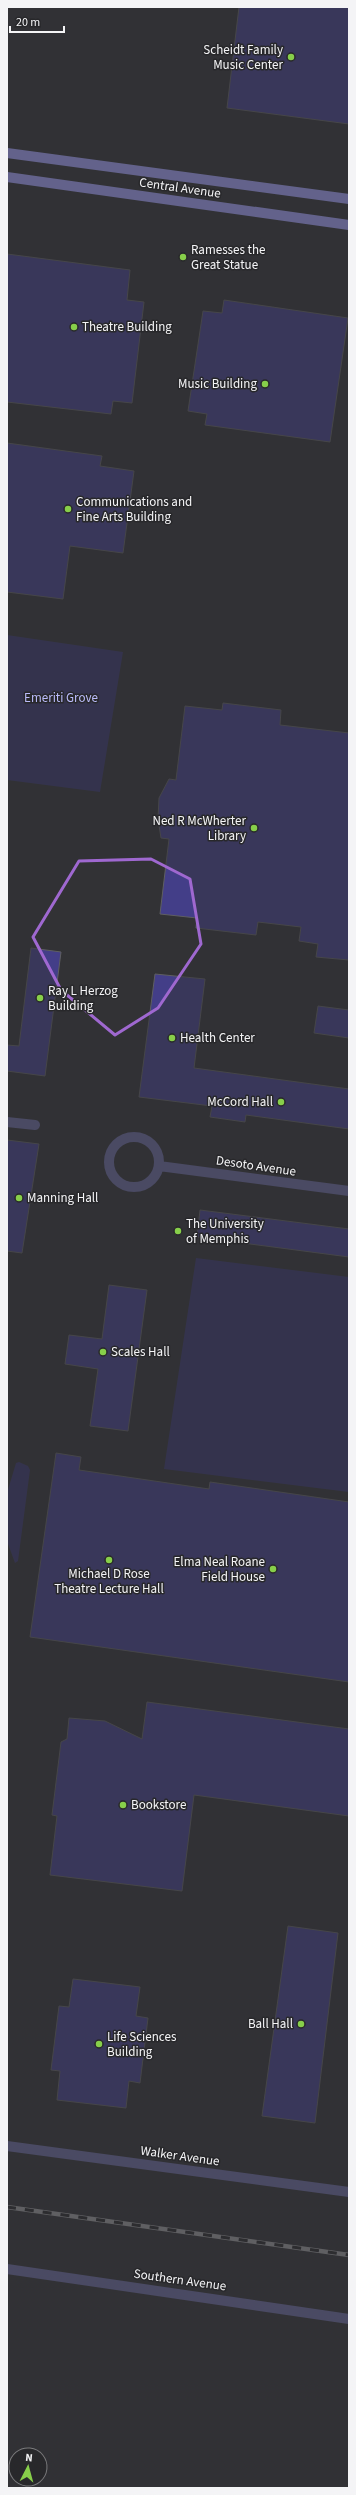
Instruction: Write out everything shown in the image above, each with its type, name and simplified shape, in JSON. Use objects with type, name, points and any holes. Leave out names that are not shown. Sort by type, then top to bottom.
[{"type":"main road","name":"Central Avenue","points":[[7,153],[349,199]]},
{"type":"main road","name":"Central Avenue","points":[[7,177],[349,225]]},
{"type":"street","points":[[7,1122],[35,1125]]},
{"type":"street","points":[[138,1138],[146,1140],[156,1149],[159,1166],[151,1181],[143,1186],[132,1187],[116,1180],[110,1170],[109,1161],[112,1150],[121,1141],[138,1138]]},
{"type":"street","name":"Desoto Avenue","points":[[159,1166],[349,1191]]},
{"type":"street","name":"Walker Avenue","points":[[7,2146],[349,2192]]},
{"type":"street","name":"Southern Avenue","points":[[7,2269],[349,2319]]},
{"type":"highlighted area","points":[[151,859],[190,879],[201,944],[158,1008],[115,1035],[61,990],[33,937],[79,861]]},
{"type":"green space","name":"Emeriti Grove","points":[[7,635],[123,652],[100,792],[7,780]]},
{"type":"green space","points":[[196,1258],[349,1277],[349,1492],[164,1469]]},
{"type":"green space","points":[[19,1462],[28,1466],[30,1470],[18,1561],[15,1563],[7,1541],[7,1493],[16,1463]]},
{"type":"building","name":"Scheidt Family Music Center","points":[[239,7],[349,7],[349,124],[227,108]]},
{"type":"building","name":"Theatre Building","points":[[7,254],[130,270],[127,300],[144,302],[132,403],[113,401],[111,414],[7,402]]},
{"type":"building","name":"Music Building","points":[[224,300],[348,318],[330,442],[205,425],[207,414],[188,411],[203,311],[222,313]]},
{"type":"building","name":"Communications and Fine Arts Building","points":[[7,443],[102,456],[100,466],[134,471],[123,553],[70,546],[63,599],[7,592]]},
{"type":"building","name":"Ned R McWherter Library","points":[[223,703],[281,710],[280,725],[349,733],[349,960],[316,957],[318,944],[299,941],[301,927],[258,922],[256,935],[196,928],[197,918],[160,914],[169,839],[161,838],[158,819],[159,798],[169,779],[176,780],[185,706],[222,710]]},
{"type":"building","name":"Ray L Herzog Building","points":[[31,948],[61,952],[45,1076],[7,1071],[7,1045],[19,1046]]},
{"type":"building","points":[[155,974],[205,979],[194,1068],[349,1089],[349,1129],[246,1115],[245,1122],[210,1117],[212,1106],[139,1097]]},
{"type":"building","points":[[318,1006],[349,1010],[349,1038],[314,1033]]},
{"type":"building","name":"Manning Hall","points":[[7,1140],[39,1144],[22,1253],[7,1251]]},
{"type":"building","points":[[200,1210],[349,1229],[349,1257],[197,1237]]},
{"type":"building","name":"Scales Hall","points":[[109,1285],[147,1290],[128,1431],[90,1426],[98,1369],[65,1364],[69,1335],[102,1339]]},
{"type":"building","points":[[56,1453],[81,1457],[79,1470],[209,1489],[210,1482],[349,1502],[349,1682],[30,1637]]},
{"type":"building","points":[[147,1702],[349,1729],[349,1816],[194,1795],[182,1891],[50,1875],[57,1816],[52,1815],[61,1742],[67,1739],[69,1718],[105,1721],[142,1739]]},
{"type":"building","name":"Ball Hall","points":[[288,1926],[338,1933],[315,2123],[262,2116]]},
{"type":"building","name":"Life Sciences Building","points":[[73,1979],[140,1987],[136,2016],[148,2018],[140,2083],[129,2081],[126,2108],[57,2100],[60,2071],[51,2070],[59,2006],[69,2007]]},
{"type":"railway","points":[[7,2207],[349,2255]]},
{"type":"place","name":"Scheidt Family Music Center","points":[[291,57]]},
{"type":"place","name":"Ramesses the Great Statue","points":[[183,257]]},
{"type":"place","name":"Theatre Building","points":[[74,327]]},
{"type":"place","name":"Music Building","points":[[265,384]]},
{"type":"place","name":"Communications and Fine Arts Building","points":[[68,509]]},
{"type":"place","name":"Ned R McWherter Library","points":[[254,828]]},
{"type":"place","name":"Ray L Herzog Building","points":[[40,998]]},
{"type":"place","name":"Health Center","points":[[172,1038]]},
{"type":"place","name":"McCord Hall","points":[[281,1102]]},
{"type":"place","name":"Manning Hall","points":[[19,1198]]},
{"type":"place","name":"The University of Memphis","points":[[178,1231]]},
{"type":"place","name":"Scales Hall","points":[[103,1352]]},
{"type":"place","name":"Michael D Rose Theatre Lecture Hall","points":[[109,1560]]},
{"type":"place","name":"Elma Neal Roane Field House","points":[[273,1569]]},
{"type":"place","name":"Bookstore","points":[[123,1805]]},
{"type":"place","name":"Ball Hall","points":[[301,2024]]},
{"type":"place","name":"Life Sciences Building","points":[[99,2044]]}]
